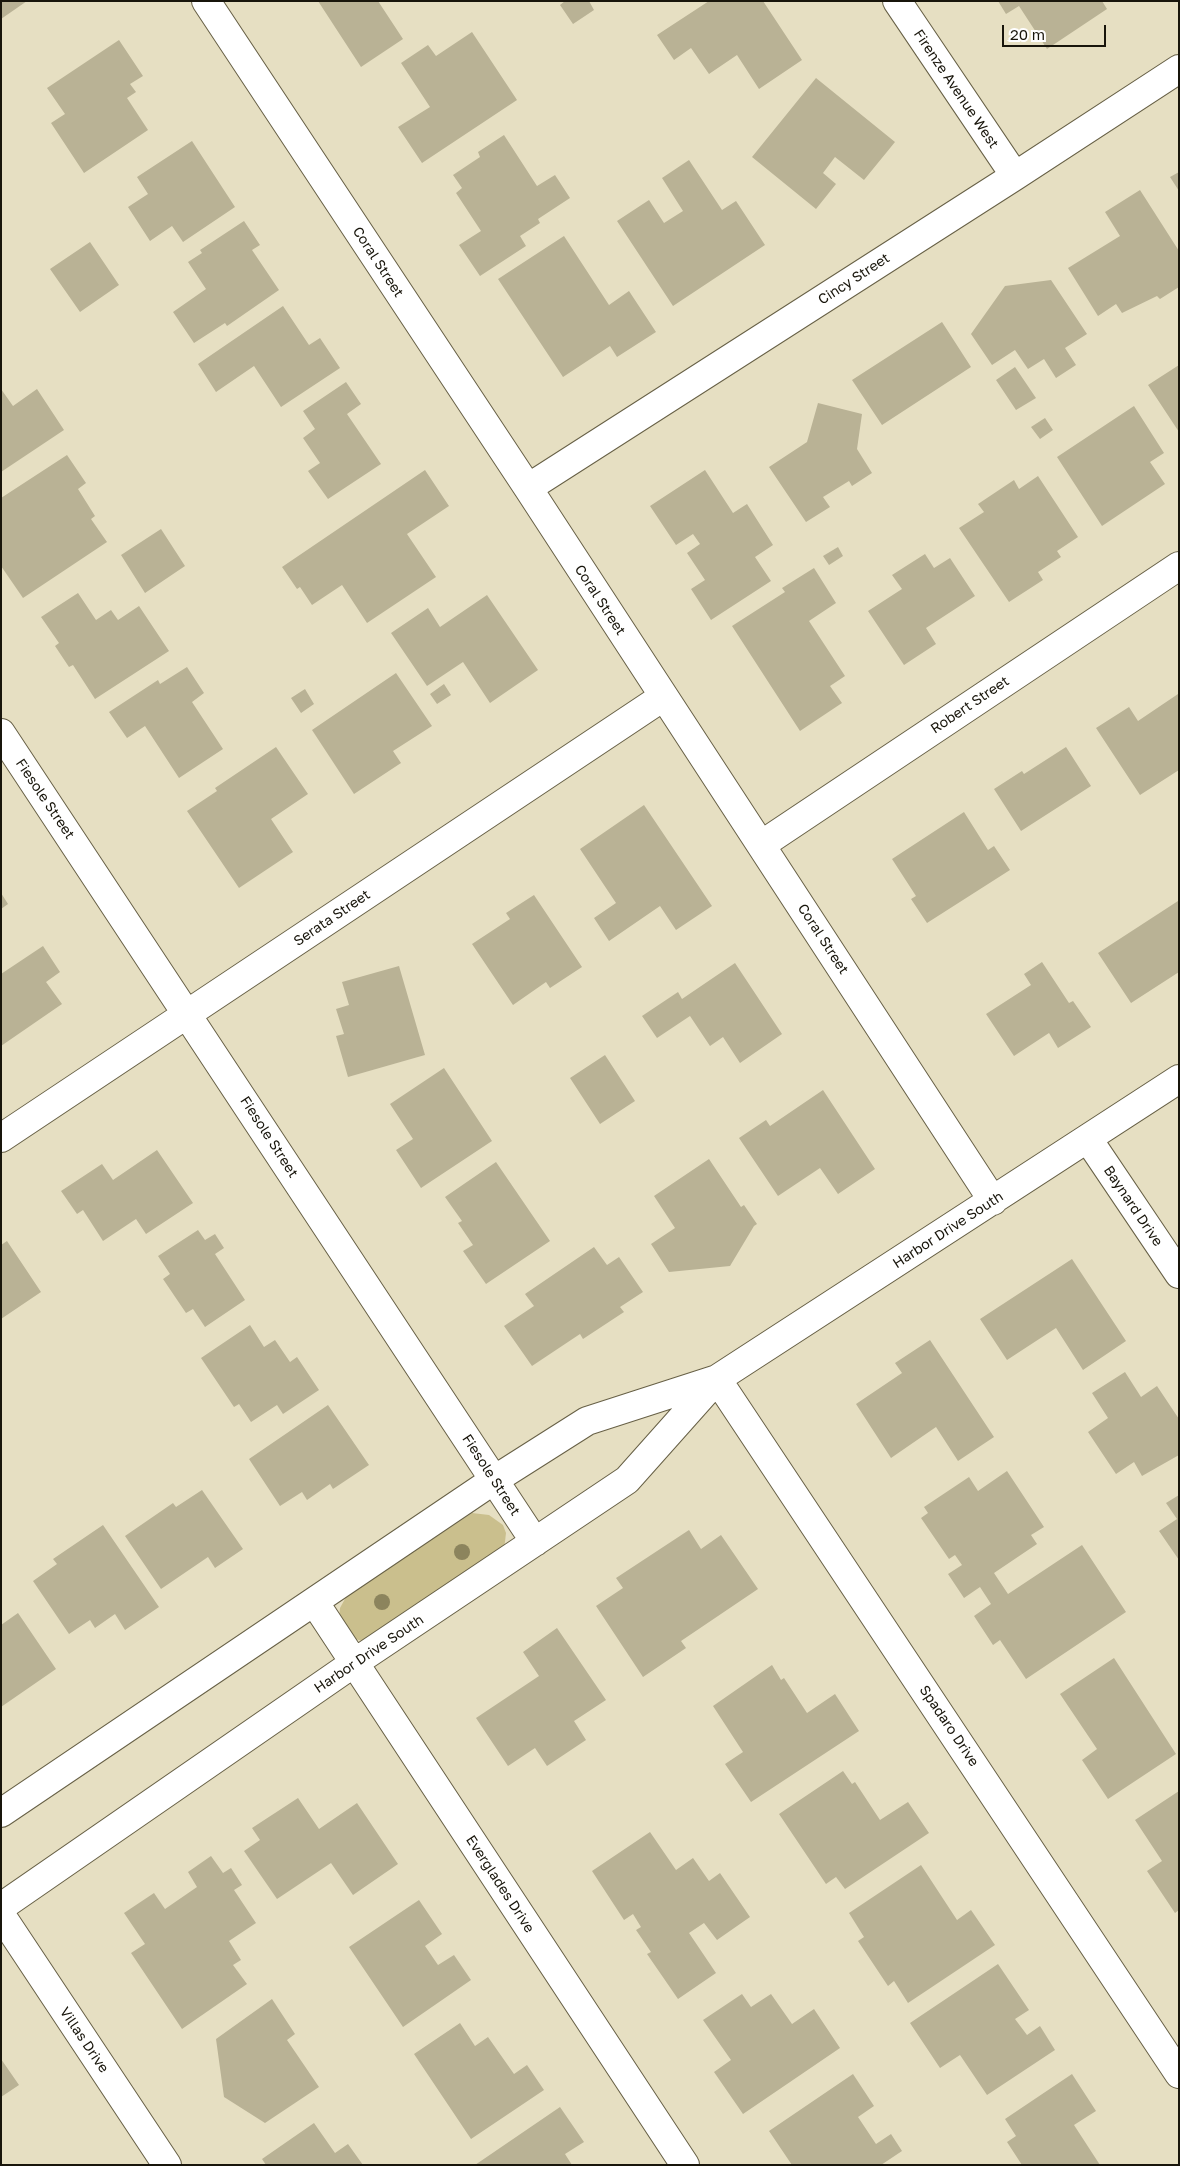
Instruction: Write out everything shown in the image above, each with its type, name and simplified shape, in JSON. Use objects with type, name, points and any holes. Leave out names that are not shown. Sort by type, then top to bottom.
[{"type":"street","name":"Coral Street","points":[[206,1],[528,488],[993,1201]]},
{"type":"street","name":"Firenze Avenue West","points":[[897,1],[1015,176]]},
{"type":"street","name":"Cincy Street","points":[[528,488],[1179,69]]},
{"type":"street","name":"Robert Street","points":[[762,845],[1179,566]]},
{"type":"street","name":"Serata Street","points":[[1,1138],[663,697]]},
{"type":"street","name":"Fiesole Street","points":[[1,733],[535,1542]]},
{"type":"street","name":"Harbor Drive South","points":[[1,1813],[494,1480],[587,1421],[717,1379],[1179,1079]]},
{"type":"street","name":"Baynard Drive","points":[[1088,1138],[1179,1274]]},
{"type":"street","name":"Harbor Drive South","points":[[1,1907],[354,1663],[627,1480],[717,1379]]},
{"type":"street","name":"Spadaro Drive","points":[[717,1379],[1179,2074]]},
{"type":"street","name":"Everglades Drive","points":[[315,1602],[686,2165]]},
{"type":"street","name":"Villas Drive","points":[[1,1915],[167,2165]]},
{"type":"shaded area","points":[[472,1513],[489,1515],[503,1525],[506,1533],[504,1550],[362,1641],[352,1638],[339,1618],[340,1608],[346,1597]]},
{"type":"building","points":[[1,1],[27,1],[1,19]]},
{"type":"building","points":[[318,1],[378,1],[403,39],[361,67]]},
{"type":"building","points":[[565,1],[589,1],[594,10],[573,24],[560,5]]},
{"type":"building","points":[[709,1],[763,1],[802,60],[759,89],[737,55],[709,74],[691,48],[674,60],[657,35]]},
{"type":"building","points":[[998,1],[1102,1],[1107,9],[1047,49],[1019,6],[1006,14]]},
{"type":"building","points":[[472,32],[517,100],[422,163],[398,127],[430,107],[401,63],[428,45],[436,56]]},
{"type":"building","points":[[119,40],[143,76],[130,84],[136,92],[127,98],[148,130],[84,173],[51,123],[65,114],[47,88]]},
{"type":"building","points":[[816,78],[895,142],[864,180],[835,157],[823,173],[836,184],[816,209],[752,157]]},
{"type":"building","points":[[504,135],[537,186],[555,175],[570,198],[538,219],[540,223],[520,236],[526,246],[480,276],[459,245],[481,231],[456,193],[462,188],[453,175],[480,157],[478,152]]},
{"type":"building","points":[[192,141],[235,207],[183,242],[172,226],[150,241],[128,207],[148,194],[137,177]]},
{"type":"building","points":[[689,160],[722,210],[736,201],[765,245],[673,306],[617,221],[649,200],[664,223],[683,211],[662,178]]},
{"type":"building","points":[[1179,172],[1179,191],[1170,177]]},
{"type":"building","points":[[1140,190],[1179,251],[1179,287],[1160,299],[1157,296],[1122,313],[1116,304],[1098,316],[1068,268],[1120,236],[1105,212]]},
{"type":"building","points":[[244,221],[260,245],[252,250],[279,290],[227,326],[225,323],[194,343],[173,312],[206,289],[188,262],[202,253],[200,250]]},
{"type":"building","points":[[564,236],[609,305],[629,291],[656,332],[617,357],[610,346],[563,377],[498,279]]},
{"type":"building","points":[[90,242],[119,285],[80,312],[50,269]]},
{"type":"building","points":[[1051,280],[1087,334],[1065,348],[1076,365],[1056,378],[1044,359],[1028,369],[1015,350],[992,365],[971,334],[1005,286]]},
{"type":"building","points":[[283,306],[309,345],[320,338],[340,368],[281,407],[254,366],[216,392],[198,364]]},
{"type":"building","points":[[942,322],[971,367],[882,425],[852,380]]},
{"type":"building","points":[[1179,365],[1179,432],[1148,385]]},
{"type":"building","points":[[1015,367],[1036,398],[1016,410],[996,380]]},
{"type":"building","points":[[346,382],[361,404],[347,414],[381,464],[328,499],[308,471],[320,463],[303,438],[315,429],[303,411]]},
{"type":"building","points":[[1,389],[13,406],[37,389],[64,430],[1,472]]},
{"type":"building","points":[[818,403],[862,414],[857,449],[872,473],[852,486],[849,481],[823,497],[830,507],[806,522],[769,467],[807,442]]},
{"type":"building","points":[[1134,406],[1164,453],[1150,462],[1165,484],[1102,526],[1057,457]]},
{"type":"building","points":[[1045,418],[1053,430],[1040,439],[1031,427]]},
{"type":"building","points":[[67,455],[86,483],[78,489],[95,516],[91,519],[107,542],[23,598],[1,566],[1,498]]},
{"type":"building","points":[[425,470],[449,506],[407,534],[436,577],[367,623],[342,585],[312,605],[300,587],[297,589],[282,567]]},
{"type":"building","points":[[705,470],[733,513],[747,504],[773,545],[755,557],[771,581],[711,620],[691,589],[705,580],[687,553],[700,544],[693,534],[676,545],[650,506]]},
{"type":"building","points":[[1038,476],[1078,537],[1057,551],[1061,557],[1038,572],[1043,580],[1009,602],[959,528],[984,512],[978,504],[1014,480],[1019,489]]},
{"type":"building","points":[[161,529],[185,566],[145,593],[121,555]]},
{"type":"building","points":[[838,547],[843,556],[829,565],[823,556]]},
{"type":"building","points":[[925,554],[934,568],[950,558],[975,596],[926,628],[936,644],[904,665],[868,611],[902,589],[892,575]]},
{"type":"building","points":[[814,568],[836,603],[809,621],[845,676],[830,686],[842,703],[800,731],[732,626],[785,592],[782,588]]},
{"type":"building","points":[[78,593],[96,620],[111,610],[118,620],[139,606],[169,651],[95,699],[73,665],[69,667],[55,646],[59,643],[41,617]]},
{"type":"building","points":[[487,595],[538,670],[490,703],[463,662],[427,686],[391,633],[428,608],[440,627]]},
{"type":"building","points":[[187,667],[204,693],[192,702],[223,749],[179,778],[145,726],[127,738],[109,712],[158,680],[160,684]]},
{"type":"building","points":[[396,673],[432,726],[393,751],[401,763],[354,794],[312,730]]},
{"type":"building","points":[[444,684],[451,695],[437,704],[430,694]]},
{"type":"building","points":[[305,689],[314,704],[301,713],[291,698]]},
{"type":"building","points":[[1178,694],[1179,770],[1140,795],[1096,728],[1129,707],[1138,721]]},
{"type":"building","points":[[276,747],[308,794],[271,819],[293,852],[239,888],[187,811],[217,791],[215,788]]},
{"type":"building","points":[[1066,747],[1091,786],[1021,831],[994,789],[1022,771],[1024,774]]},
{"type":"building","points":[[644,805],[712,906],[676,930],[660,906],[609,941],[594,918],[616,903],[580,849]]},
{"type":"building","points":[[964,812],[988,850],[994,846],[1010,870],[927,923],[911,899],[916,896],[892,859]]},
{"type":"building","points":[[1,893],[8,904],[1,909]]},
{"type":"building","points":[[534,895],[582,967],[550,988],[546,982],[513,1005],[472,944],[510,919],[506,913]]},
{"type":"building","points":[[1178,901],[1179,972],[1131,1003],[1098,953]]},
{"type":"building","points":[[43,946],[60,972],[46,982],[62,1004],[1,1046],[1,974]]},
{"type":"building","points":[[1042,962],[1069,1003],[1073,1001],[1091,1027],[1058,1048],[1049,1033],[1014,1056],[986,1014],[1031,985],[1024,974]]},
{"type":"building","points":[[735,963],[782,1034],[740,1063],[723,1037],[710,1046],[690,1016],[657,1038],[642,1016],[678,992],[682,999]]},
{"type":"building","points":[[399,966],[425,1055],[348,1077],[336,1036],[344,1034],[336,1009],[349,1005],[342,982]]},
{"type":"building","points":[[605,1055],[635,1101],[600,1124],[570,1078]]},
{"type":"building","points":[[444,1068],[492,1141],[421,1188],[396,1150],[413,1139],[390,1104]]},
{"type":"building","points":[[823,1090],[875,1169],[838,1194],[820,1168],[778,1196],[739,1138],[766,1120],[770,1126]]},
{"type":"building","points":[[157,1150],[193,1203],[146,1234],[136,1219],[103,1241],[83,1210],[77,1214],[61,1191],[102,1164],[113,1180]]},
{"type":"building","points":[[709,1159],[741,1207],[744,1205],[757,1224],[730,1266],[669,1272],[651,1244],[675,1228],[654,1196]]},
{"type":"building","points":[[496,1162],[550,1241],[486,1284],[463,1251],[473,1245],[458,1223],[462,1221],[445,1197]]},
{"type":"building","points":[[198,1230],[205,1240],[215,1234],[224,1248],[215,1254],[245,1300],[205,1327],[193,1309],[186,1313],[163,1279],[170,1274],[158,1256]]},
{"type":"building","points":[[7,1241],[41,1292],[1,1319],[1,1245]]},
{"type":"building","points":[[594,1247],[607,1265],[619,1257],[643,1292],[620,1307],[624,1312],[583,1339],[580,1334],[532,1366],[504,1326],[534,1306],[525,1294]]},
{"type":"building","points":[[1072,1259],[1126,1341],[1083,1370],[1056,1328],[1007,1360],[980,1319]]},
{"type":"building","points":[[250,1325],[264,1347],[275,1340],[290,1362],[297,1357],[319,1390],[283,1414],[277,1405],[251,1422],[239,1404],[234,1407],[201,1358]]},
{"type":"building","points":[[930,1340],[994,1437],[958,1461],[936,1427],[891,1458],[856,1404],[902,1373],[895,1363]]},
{"type":"building","points":[[1125,1372],[1141,1397],[1157,1386],[1179,1419],[1179,1455],[1142,1476],[1134,1462],[1116,1474],[1088,1432],[1108,1418],[1092,1393]]},
{"type":"building","points":[[328,1405],[369,1465],[333,1489],[330,1484],[307,1500],[302,1492],[280,1506],[249,1459]]},
{"type":"building","points":[[1007,1471],[1044,1527],[1031,1535],[1037,1544],[994,1573],[1008,1594],[1082,1545],[1126,1612],[1026,1679],[1000,1640],[993,1645],[974,1616],[991,1604],[980,1587],[964,1598],[948,1574],[962,1565],[955,1555],[949,1559],[921,1518],[928,1513],[924,1507],[969,1477],[978,1491]]},
{"type":"building","points":[[202,1490],[243,1549],[215,1568],[208,1557],[161,1589],[125,1536],[173,1503],[176,1507]]},
{"type":"building","points":[[1179,1495],[1179,1560],[1159,1531],[1177,1519],[1166,1503]]},
{"type":"building","points":[[103,1525],[159,1607],[125,1630],[115,1614],[95,1628],[90,1620],[69,1634],[33,1581],[57,1564],[53,1559]]},
{"type":"building","points":[[689,1530],[701,1549],[721,1535],[758,1589],[681,1641],[686,1648],[643,1677],[596,1606],[623,1588],[616,1578]]},
{"type":"building","points":[[18,1613],[56,1669],[1,1707],[1,1625]]},
{"type":"building","points":[[557,1628],[606,1700],[574,1721],[586,1740],[547,1766],[535,1748],[508,1766],[476,1718],[539,1676],[523,1652]]},
{"type":"building","points":[[1114,1658],[1176,1754],[1108,1799],[1082,1760],[1097,1749],[1060,1694]]},
{"type":"building","points":[[772,1665],[781,1680],[784,1678],[807,1713],[835,1694],[859,1731],[751,1802],[725,1764],[743,1752],[713,1706]]},
{"type":"building","points":[[843,1771],[852,1784],[855,1782],[880,1820],[908,1802],[929,1833],[845,1889],[836,1877],[826,1884],[779,1814]]},
{"type":"building","points":[[1179,1791],[1179,1910],[1175,1913],[1147,1871],[1162,1861],[1135,1820]]},
{"type":"building","points":[[298,1798],[319,1829],[357,1803],[398,1864],[353,1895],[331,1863],[277,1899],[244,1851],[260,1840],[252,1828]]},
{"type":"building","points":[[650,1832],[676,1870],[693,1858],[709,1881],[720,1873],[750,1917],[717,1940],[704,1923],[689,1933],[716,1973],[678,1999],[647,1954],[651,1952],[636,1930],[641,1927],[633,1914],[624,1920],[592,1871]]},
{"type":"building","points":[[211,1856],[223,1873],[231,1868],[242,1885],[234,1890],[256,1923],[229,1941],[241,1960],[233,1965],[247,1984],[182,2029],[131,1953],[145,1944],[124,1913],[154,1893],[165,1909],[197,1887],[188,1872]]},
{"type":"building","points":[[921,1865],[957,1920],[971,1910],[995,1945],[908,2003],[894,1981],[888,1986],[858,1941],[864,1937],[849,1913]]},
{"type":"building","points":[[419,1900],[442,1934],[425,1946],[438,1965],[454,1955],[471,1980],[403,2027],[349,1947]]},
{"type":"building","points":[[998,1964],[1029,2010],[1015,2019],[1027,2035],[1040,2026],[1055,2050],[987,2095],[960,2055],[940,2068],[910,2023]]},
{"type":"building","points":[[742,1994],[751,2007],[771,1994],[792,2024],[814,2009],[840,2048],[743,2114],[714,2072],[731,2060],[703,2020]]},
{"type":"building","points":[[272,1999],[295,2034],[287,2040],[319,2087],[265,2123],[224,2097],[216,2039]]},
{"type":"building","points":[[460,2023],[475,2046],[488,2037],[514,2074],[527,2065],[544,2090],[471,2139],[414,2054]]},
{"type":"building","points":[[1,2059],[19,2085],[1,2097]]},
{"type":"building","points":[[853,2074],[874,2106],[858,2117],[876,2144],[891,2134],[902,2151],[881,2165],[792,2165],[769,2131]]},
{"type":"building","points":[[1072,2074],[1096,2111],[1074,2125],[1100,2165],[1022,2165],[1007,2142],[1016,2136],[1005,2119]]},
{"type":"building","points":[[560,2107],[584,2142],[565,2154],[572,2165],[475,2165]]},
{"type":"building","points":[[314,2123],[335,2153],[348,2144],[363,2165],[266,2165],[262,2159]]}]
